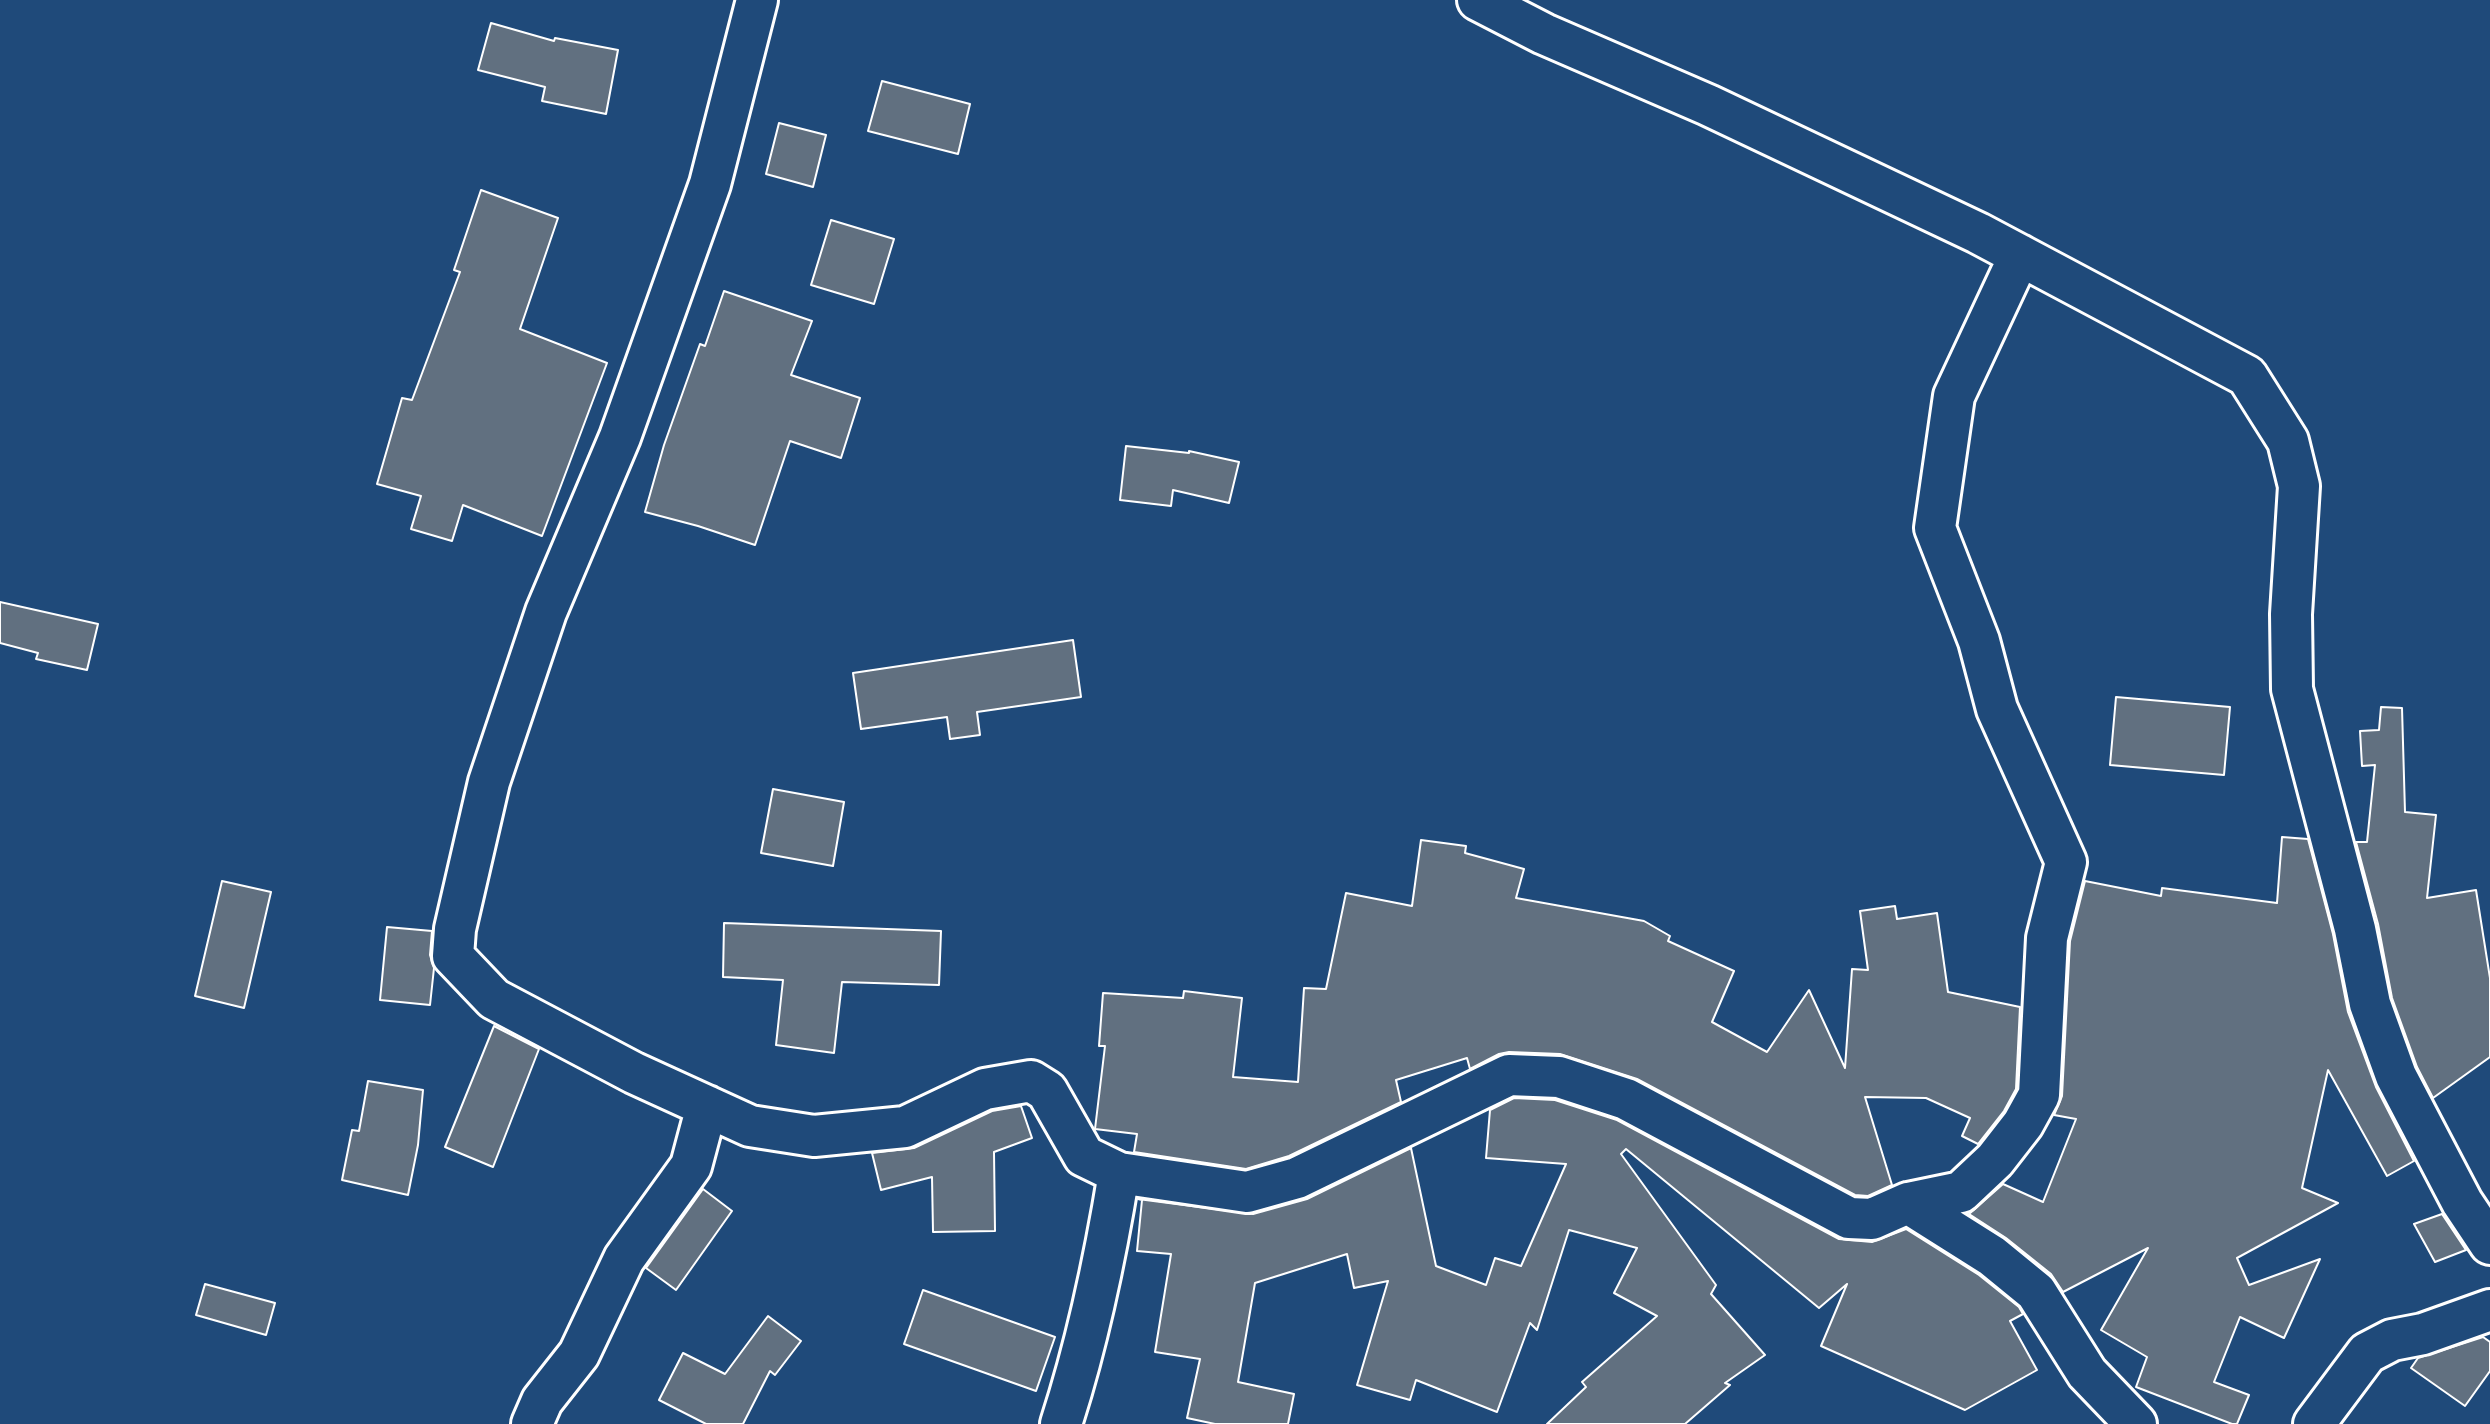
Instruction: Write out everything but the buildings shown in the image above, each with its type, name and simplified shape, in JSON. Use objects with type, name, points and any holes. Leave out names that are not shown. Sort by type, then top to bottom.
[{"type":"street","points":[[757,0],[710,184],[620,437],[546,612],[489,782],[455,929],[453,956],[494,999],[634,1073],[750,1126],[814,1136],[905,1127],[985,1089],[1031,1081],[1047,1091],[1084,1156],[1119,1173],[1247,1192],[1297,1178],[1509,1075],[1559,1077],[1626,1099],[1849,1218],[1872,1219],[1908,1203],[1961,1192],[1995,1160],[2023,1124],[2039,1095],[2047,938],[2066,862],[1997,709],[1979,641],[1935,528],[1954,396],[2020,255]]},
{"type":"street","points":[[1478,0],[1544,34],[1722,112],[2020,255],[2247,376],[2288,441],[2299,486],[2291,614],[2292,689],[2355,929],[2370,1004],[2396,1076],[2476,1198],[2490,1244]]},
{"type":"street","points":[[532,1424],[542,1401],[579,1354],[624,1259],[691,1166],[707,1106]]},
{"type":"street","points":[[1061,1424],[1081,1362],[1105,1263],[1119,1173]]},
{"type":"street","points":[[1908,1203],[1992,1256],[2036,1292],[2087,1373],[2136,1424]]},
{"type":"street","points":[[2314,1424],[2367,1353],[2392,1340],[2423,1334],[2490,1310]]}]
